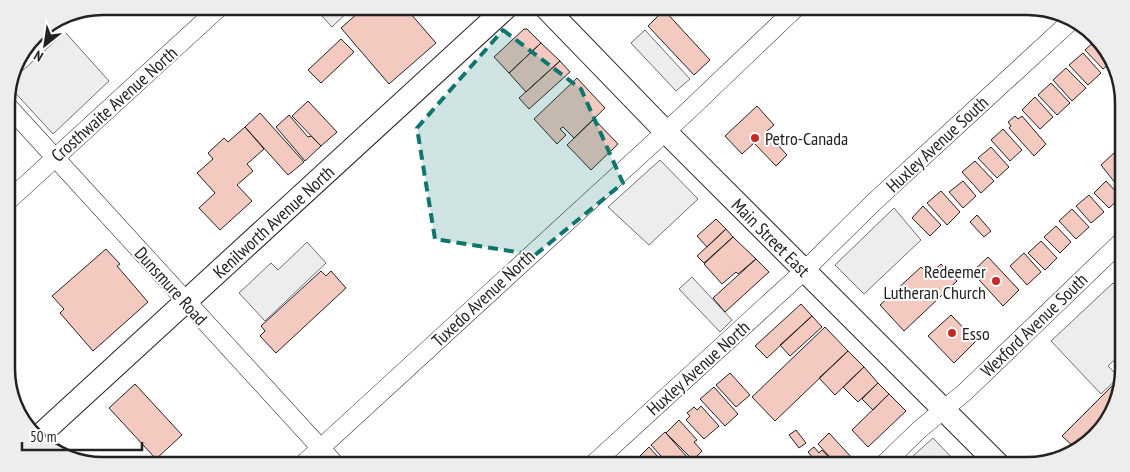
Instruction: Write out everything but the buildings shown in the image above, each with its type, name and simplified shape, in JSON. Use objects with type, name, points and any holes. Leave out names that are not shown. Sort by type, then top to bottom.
[{"type":"main road","name":"Kenilworth Avenue North","points":[[43,433],[498,15]]},
{"type":"main road","name":"Main Street East","points":[[553,15],[665,131],[991,457]]},
{"type":"street","name":"Crosthwaite Avenue North","points":[[15,195],[211,15]]},
{"type":"street","name":"Tuxedo Avenue North","points":[[310,457],[788,15]]},
{"type":"street","name":"Huxley Avenue South","points":[[804,270],[874,202],[1067,25]]},
{"type":"street","name":"Dunsmure Road","points":[[15,115],[328,457]]},
{"type":"street","name":"Wexford Avenue South","points":[[891,457],[920,429],[944,410],[1115,248]]},
{"type":"street","name":"Huxley Avenue North","points":[[601,457],[804,270]]},
{"type":"highlighted area","points":[[503,30],[581,89],[623,183],[535,255],[435,239],[417,128]]},
{"type":"shaded area","points":[[321,15],[345,15],[332,27]]},
{"type":"shaded area","points":[[645,30],[690,79],[676,91],[631,43]]},
{"type":"shaded area","points":[[65,32],[109,81],[53,134],[16,93],[21,72]]},
{"type":"shaded area","points":[[660,160],[698,199],[649,245],[608,207]]},
{"type":"shaded area","points":[[894,208],[921,240],[864,294],[835,265]]},
{"type":"shaded area","points":[[307,242],[326,263],[265,321],[239,293],[271,263],[278,270]]},
{"type":"shaded area","points":[[692,277],[732,320],[720,332],[679,289]]},
{"type":"shaded area","points":[[1113,283],[1115,285],[1115,359],[1108,366],[1115,374],[1114,382],[1101,394],[1051,341]]},
{"type":"shaded area","points":[[933,438],[951,457],[912,457]]},
{"type":"place","name":"Petro-Canada","points":[[755,138]]},
{"type":"place","name":"Redeemer Lutheran Church","points":[[996,281]]},
{"type":"place","name":"Esso","points":[[952,333]]}]
